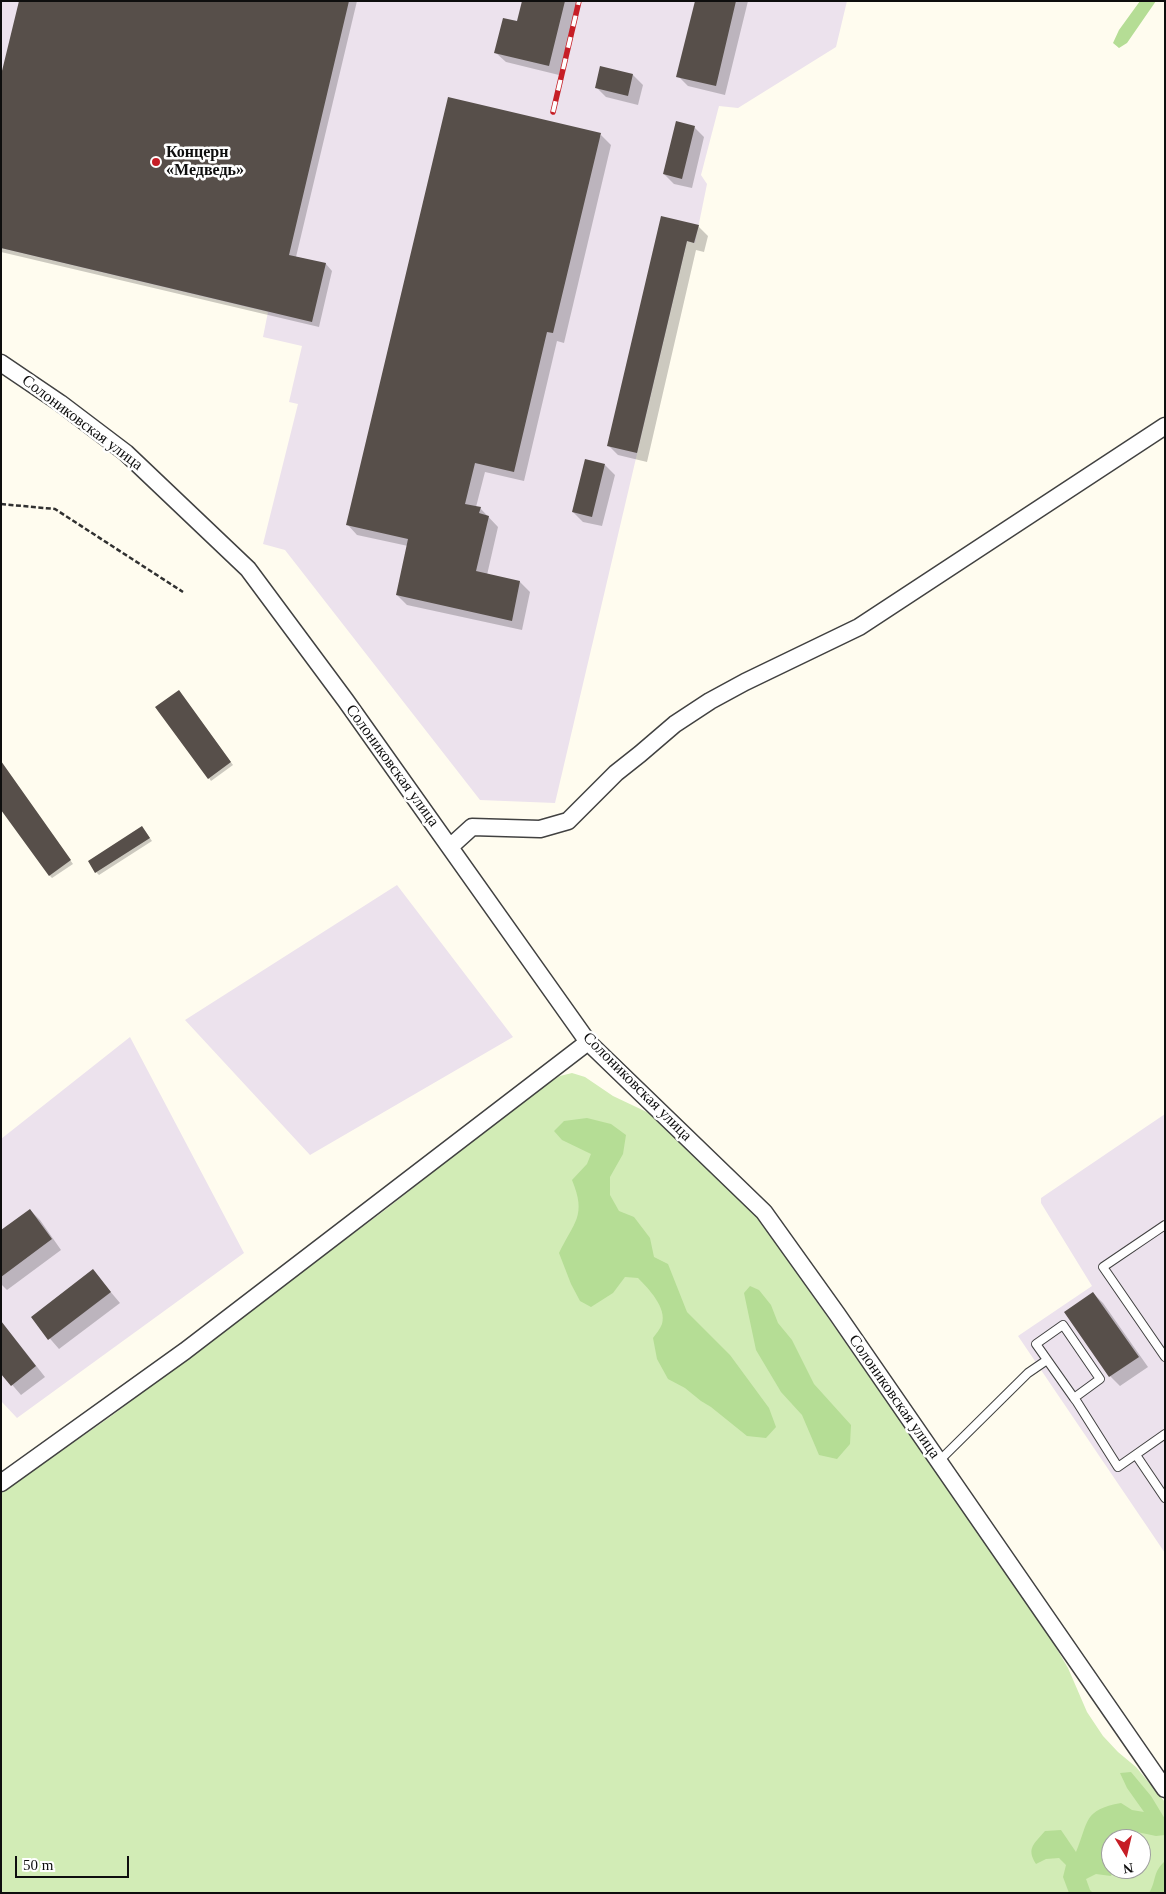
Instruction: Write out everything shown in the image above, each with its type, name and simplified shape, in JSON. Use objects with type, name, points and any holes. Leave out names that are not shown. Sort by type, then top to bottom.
[{"type":"street","name":"Солониковская улица","points":[[1,363],[60,403],[126,453],[248,569],[346,701],[588,1042],[764,1212],[1165,1789]]},
{"type":"street","points":[[450,847],[472,827],[540,829],[568,821],[616,772],[674,724],[710,701],[746,682],[860,627],[1165,426]]},
{"type":"street","points":[[1,1483],[185,1351],[588,1042]]},
{"type":"lane","points":[[1165,1225],[1104,1268],[1165,1357]]},
{"type":"lane","points":[[1074,1398],[1100,1379],[1063,1325],[1036,1344],[1074,1398],[1118,1467],[1165,1434]]},
{"type":"lane","points":[[939,1462],[1028,1373],[1047,1360]]},
{"type":"lane","points":[[1136,1455],[1165,1498]]},
{"type":"path","points":[[1,504],[55,509],[183,592]]},
{"type":"shaded area","points":[[1,1],[847,1],[836,47],[738,108],[719,106],[701,175],[707,184],[695,243],[687,241],[555,803],[480,800],[285,550],[263,544],[298,404],[289,402],[302,346],[263,337],[268,312],[1,248]]},
{"type":"shaded area","points":[[397,885],[513,1037],[310,1155],[185,1020]]},
{"type":"shaded area","points":[[130,1037],[244,1253],[17,1418],[1,1401],[1,1139]]},
{"type":"shaded area","points":[[1165,1114],[1165,1553],[1018,1336],[1092,1286],[1041,1203],[1041,1198]]},
{"type":"green space","points":[[1140,1],[1156,1],[1127,43],[1119,48],[1113,43],[1119,30]]},
{"type":"green space","points":[[572,1073],[585,1077],[613,1096],[653,1115],[756,1216],[1044,1627],[1068,1668],[1087,1712],[1103,1736],[1136,1767],[1165,1802],[1165,1893],[1,1893],[1,1493],[110,1417],[385,1210],[541,1087],[560,1076]]},
{"type":"green space","points":[[587,1118],[611,1124],[626,1135],[623,1154],[610,1177],[610,1195],[619,1211],[634,1217],[650,1238],[654,1257],[668,1264],[687,1312],[730,1355],[769,1408],[776,1427],[766,1438],[747,1436],[685,1388],[668,1379],[657,1359],[653,1338],[662,1324],[663,1318],[660,1305],[638,1278],[625,1277],[613,1293],[591,1307],[580,1301],[559,1253],[577,1218],[578,1202],[572,1180],[587,1164],[591,1154],[562,1140],[554,1131],[564,1121]]},
{"type":"green space","points":[[750,1286],[759,1290],[771,1305],[778,1323],[792,1340],[814,1384],[851,1425],[850,1444],[837,1459],[819,1455],[802,1415],[781,1392],[756,1350],[744,1293]]},
{"type":"green space","points":[[1131,1772],[1151,1796],[1165,1819],[1165,1835],[1151,1835],[1151,1829],[1101,1829],[1101,1875],[1096,1874],[1086,1879],[1093,1893],[1069,1893],[1063,1877],[1066,1865],[1059,1858],[1046,1859],[1036,1864],[1032,1854],[1033,1846],[1045,1831],[1061,1830],[1076,1852],[1089,1818],[1093,1813],[1121,1803],[1132,1810],[1144,1812],[1127,1788],[1120,1773]]},
{"type":"green space","points":[[1165,1861],[1165,1893],[1149,1893],[1158,1869]]},
{"type":"building","name":"Концерн «Медведь»","points":[[19,1],[349,1],[289,255],[326,263],[312,322],[1,248],[1,75]]},
{"type":"building","points":[[522,1],[565,1],[549,66],[494,53],[503,18],[517,21]]},
{"type":"building","points":[[695,1],[736,1],[716,86],[676,77]]},
{"type":"building","points":[[600,66],[633,74],[628,96],[595,88]]},
{"type":"building","points":[[448,97],[601,133],[553,333],[547,332],[514,472],[475,463],[465,504],[481,507],[479,513],[489,516],[476,571],[520,581],[512,621],[396,595],[408,539],[346,525]]},
{"type":"building","points":[[676,121],[695,126],[682,179],[663,174]]},
{"type":"building","points":[[661,216],[699,225],[694,243],[687,241],[637,453],[607,446]]},
{"type":"building","points":[[585,459],[605,464],[592,517],[572,512]]},
{"type":"building","points":[[179,690],[231,762],[208,779],[155,707]]},
{"type":"building","points":[[1,761],[71,860],[49,876],[1,810]]},
{"type":"building","points":[[142,826],[150,838],[95,873],[88,861]]},
{"type":"building","points":[[30,1209],[52,1239],[1,1277],[1,1230]]},
{"type":"building","points":[[93,1269],[111,1292],[48,1340],[31,1317]]},
{"type":"building","points":[[1093,1292],[1139,1357],[1109,1377],[1064,1312]]},
{"type":"building","points":[[1,1321],[36,1366],[11,1386],[1,1374]]},
{"type":"railway","points":[[553,112],[579,1]]},
{"type":"place","name":"Концерн «Медведь»","points":[[156,162]]}]
